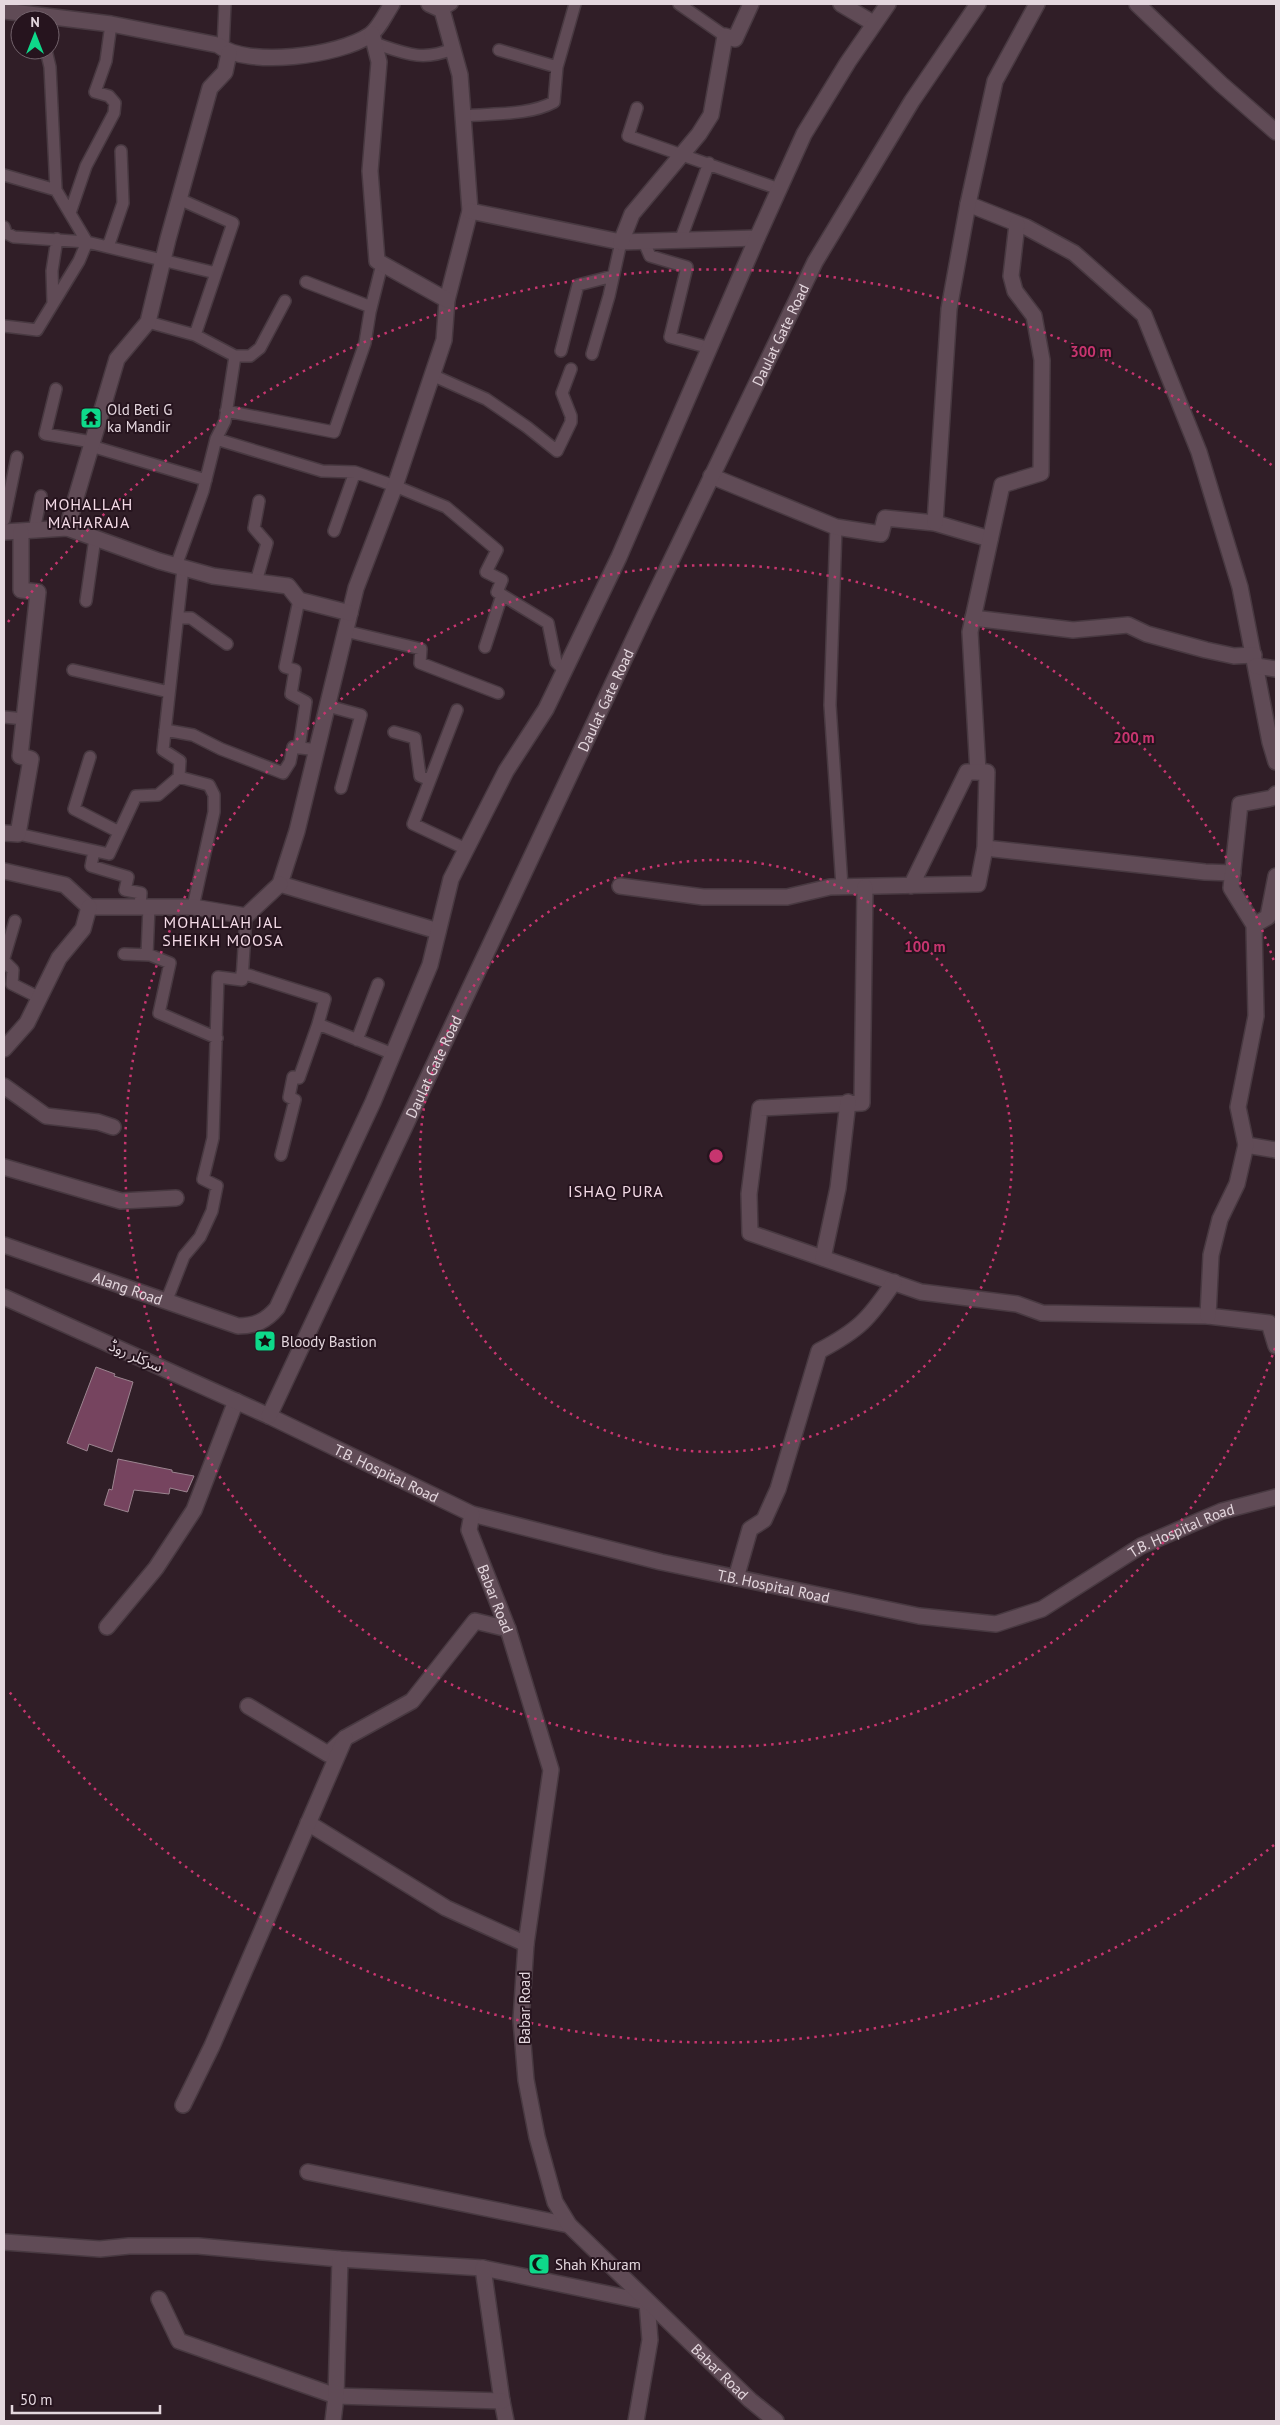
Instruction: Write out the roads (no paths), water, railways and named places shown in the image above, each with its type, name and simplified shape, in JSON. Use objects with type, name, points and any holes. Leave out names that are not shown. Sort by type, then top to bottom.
[{"type":"street","points":[[60,20],[111,24],[218,45],[226,51],[285,58],[317,54],[373,38],[392,4]]},
{"type":"street","points":[[621,242],[632,214],[682,154],[711,115],[725,36],[735,39],[751,4]]},
{"type":"street","points":[[841,4],[874,23]]},
{"type":"street","points":[[393,1054],[430,965],[451,879],[506,771],[546,709],[619,557],[804,134],[888,4]]},
{"type":"street","name":"Daulat Gate Road","points":[[269,1416],[711,476],[815,262],[912,101],[978,4]]},
{"type":"street","points":[[935,523],[949,309],[968,204],[995,81],[1037,4]]},
{"type":"street","points":[[1137,4],[1221,84],[1276,132]]},
{"type":"street","points":[[4,872],[65,886],[89,907],[193,907],[246,916],[280,884],[297,831],[356,588],[395,486],[444,340],[447,300],[470,211],[460,74],[441,6]]},
{"type":"street","points":[[373,38],[379,62],[370,171],[376,261],[447,300]]},
{"type":"street","points":[[67,528],[117,359],[148,322],[163,259],[210,88],[225,72],[226,51]]},
{"type":"street","points":[[968,204],[1017,224],[1074,253],[1144,315],[1200,452],[1240,586],[1270,742],[1276,762]]},
{"type":"street","points":[[470,211],[621,242],[757,238]]},
{"type":"street","points":[[978,772],[970,632],[1002,485],[1042,473],[1042,360],[1034,316],[1015,291],[1011,276],[1017,224]]},
{"type":"street","points":[[711,476],[836,527],[881,534],[884,518],[935,523],[990,539]]},
{"type":"street","points":[[4,532],[67,528],[180,567],[213,576],[288,586],[299,600],[350,613]]},
{"type":"street","points":[[11,834],[31,759],[20,756],[38,592],[22,590],[27,531]]},
{"type":"street","points":[[973,618],[1073,630],[1128,625],[1147,634],[1206,650],[1255,660],[1276,669]]},
{"type":"street","points":[[620,886],[703,897],[787,897],[830,887],[865,887],[911,886],[978,884],[985,848],[987,772],[967,772],[911,886]]},
{"type":"street","points":[[1208,1316],[1214,1246],[1220,1219],[1237,1184],[1246,1145],[1238,1107],[1256,1016],[1254,925],[1231,888],[1240,804],[1272,798],[1276,794]]},
{"type":"street","points":[[985,848],[1206,872],[1233,873]]},
{"type":"street","points":[[1254,925],[1268,917],[1276,876]]},
{"type":"street","points":[[280,884],[438,931]]},
{"type":"street","points":[[865,887],[862,1103],[848,1102],[760,1108],[748,1201],[750,1233],[921,1292],[1017,1304],[1042,1313],[1208,1316],[1269,1323],[1276,1346]]},
{"type":"street","points":[[4,1049],[27,1023],[59,958],[83,929],[89,907]]},
{"type":"street","name":"Alang Road","points":[[4,1245],[238,1326],[253,1326],[268,1318],[277,1308],[373,1102],[393,1054]]},
{"type":"street","points":[[4,1086],[46,1116],[98,1122],[113,1127]]},
{"type":"street","points":[[823,1258],[838,1188],[848,1102]]},
{"type":"street","points":[[1246,1145],[1276,1150]]},
{"type":"street","points":[[4,1167],[121,1202],[176,1198]]},
{"type":"street","points":[[736,1578],[750,1529],[764,1520],[778,1489],[819,1351],[848,1336],[873,1314],[894,1282]]},
{"type":"street","name":"سرکلر روڈ","points":[[4,1297],[269,1416]]},
{"type":"street","points":[[107,1627],[156,1568],[194,1510],[236,1401]]},
{"type":"street","name":"T.B. Hospital Road","points":[[269,1416],[472,1514],[736,1578],[919,1616],[996,1624],[1042,1609],[1141,1546],[1222,1511],[1276,1497]]},
{"type":"street","name":"Babar Road","points":[[472,1514],[469,1530],[508,1629],[551,1770],[526,1944],[522,2020],[526,2080],[537,2137],[555,2202],[569,2225],[750,2400],[776,2421]]},
{"type":"street","points":[[248,1706],[328,1754],[345,1738],[412,1701],[475,1621],[508,1629]]},
{"type":"street","points":[[184,2106],[212,2046],[345,1738]]},
{"type":"street","points":[[308,1823],[446,1908],[526,1944]]},
{"type":"street","points":[[308,2172],[569,2225]]},
{"type":"street","points":[[4,2242],[100,2249],[128,2246],[198,2246],[340,2259],[483,2268],[647,2302],[650,2340],[636,2421]]},
{"type":"street","points":[[333,2421],[336,2396],[340,2259]]},
{"type":"street","points":[[483,2268],[506,2421]]},
{"type":"street","points":[[159,2298],[180,2340],[336,2396],[502,2401]]},
{"type":"lane","points":[[225,4],[226,51]]},
{"type":"lane","points":[[463,116],[544,108],[554,102],[557,67],[575,4]]},
{"type":"lane","points":[[679,4],[725,36]]},
{"type":"lane","points":[[70,213],[86,166],[114,113],[114,103],[109,96],[95,92],[106,61],[111,24]]},
{"type":"lane","points":[[373,38],[415,56],[436,56],[452,49]]},
{"type":"lane","points":[[499,50],[557,67]]},
{"type":"lane","points":[[48,60],[56,190],[87,242]]},
{"type":"lane","points":[[636,108],[628,136],[779,189]]},
{"type":"lane","points":[[108,247],[123,203],[121,150]]},
{"type":"lane","points":[[680,241],[709,163]]},
{"type":"lane","points":[[4,175],[56,190]]},
{"type":"lane","points":[[179,199],[233,223],[195,335]]},
{"type":"lane","points":[[4,227],[6,232],[14,237],[87,242],[163,259],[216,274]]},
{"type":"lane","points":[[53,302],[52,271],[57,239]]},
{"type":"lane","points":[[4,326],[37,330],[79,261],[87,242]]},
{"type":"lane","points":[[592,354],[614,276],[621,242]]},
{"type":"lane","points":[[644,242],[650,256],[688,267],[670,337],[710,348]]},
{"type":"lane","points":[[226,411],[334,432],[365,343],[371,307],[382,264]]},
{"type":"lane","points":[[561,350],[578,285],[592,279],[614,276]]},
{"type":"lane","points":[[306,282],[371,307]]},
{"type":"lane","points":[[148,322],[195,335],[235,356],[250,356],[260,348],[285,301]]},
{"type":"lane","points":[[11,834],[109,854],[136,796],[158,795],[179,777],[180,761],[163,750],[178,618],[180,567],[216,439],[225,421],[235,356]]},
{"type":"lane","points":[[432,375],[486,399],[527,426],[556,452],[571,422],[571,416],[562,393],[571,369]]},
{"type":"lane","points":[[56,389],[44,434],[92,444],[206,480]]},
{"type":"lane","points":[[216,439],[322,472],[355,472],[446,506],[497,550],[486,572],[502,580],[497,592],[548,623],[556,662],[564,670]]},
{"type":"lane","points":[[4,520],[18,457]]},
{"type":"lane","points":[[334,532],[355,472]]},
{"type":"lane","points":[[27,531],[41,496]]},
{"type":"lane","points":[[256,582],[267,543],[254,528],[259,501]]},
{"type":"lane","points":[[836,527],[830,704],[842,887]]},
{"type":"lane","points":[[86,601],[96,538]]},
{"type":"lane","points":[[485,647],[502,595]]},
{"type":"lane","points":[[299,600],[284,667],[295,670],[291,694],[306,702],[299,748]]},
{"type":"lane","points":[[178,618],[191,618],[227,644]]},
{"type":"lane","points":[[346,631],[421,649],[420,663],[498,693]]},
{"type":"lane","points":[[73,670],[169,692]]},
{"type":"lane","points":[[328,706],[361,715],[341,788]]},
{"type":"lane","points":[[456,710],[413,824],[466,849]]},
{"type":"lane","points":[[4,717],[24,719]]},
{"type":"lane","points":[[165,730],[193,735],[221,749],[283,773],[290,762],[293,747],[317,750]]},
{"type":"lane","points":[[394,732],[415,738],[420,776],[430,780]]},
{"type":"lane","points":[[90,757],[74,809],[119,832]]},
{"type":"lane","points":[[179,777],[209,786],[214,795],[214,812],[193,907]]},
{"type":"lane","points":[[94,851],[92,866],[128,877],[125,890],[141,893],[144,907],[147,955]]},
{"type":"lane","points":[[166,1302],[184,1256],[200,1237],[212,1211],[217,1186],[203,1179],[213,1138],[218,977],[242,980],[246,916]]},
{"type":"lane","points":[[16,921],[4,960],[13,970],[12,984],[40,998]]},
{"type":"lane","points":[[124,954],[147,955],[170,963],[159,1013],[216,1038]]},
{"type":"lane","points":[[242,973],[325,999],[299,1078],[293,1077],[288,1097],[295,1100],[281,1155]]},
{"type":"lane","points":[[358,1040],[378,984]]},
{"type":"lane","points":[[318,1024],[393,1054]]},
{"type":"place","name":"Old Beti G ka Mandir","points":[[91,418]]},
{"type":"place","name":"Bloody Bastion","points":[[265,1341]]},
{"type":"place","name":"Shah Khuram","points":[[539,2264]]},
{"type":"district","name":"MOHALLAH MAHARAJA","points":[[89,513]]},
{"type":"district","name":"MOHALLAH JAL SHEIKH MOOSA","points":[[223,931]]},
{"type":"district","name":"ISHAQ PURA","points":[[616,1191]]}]
